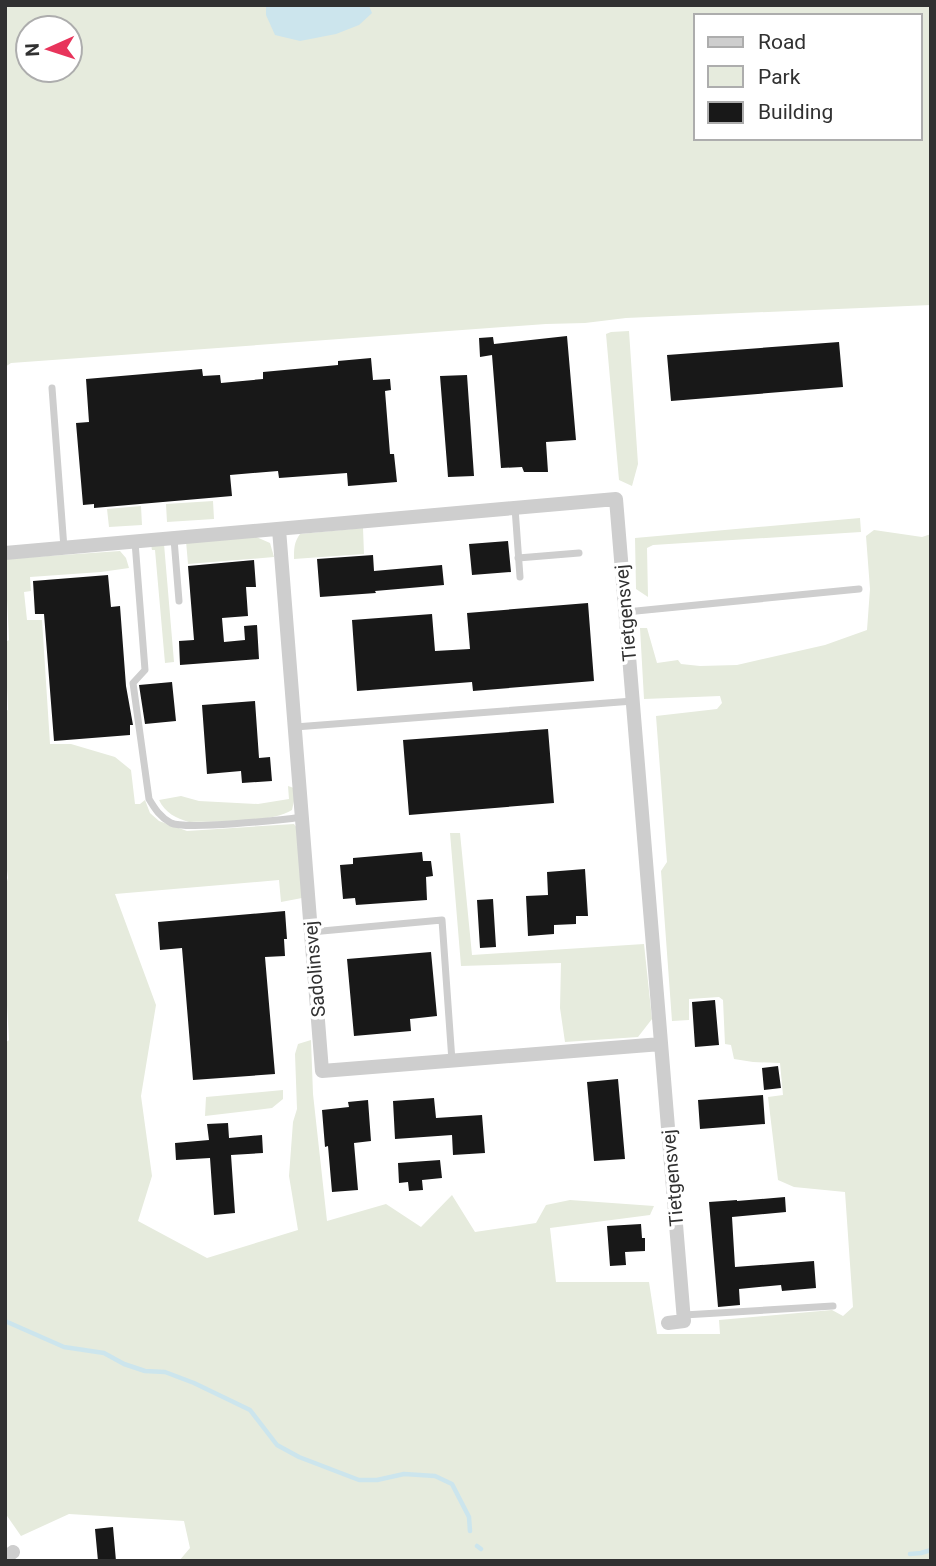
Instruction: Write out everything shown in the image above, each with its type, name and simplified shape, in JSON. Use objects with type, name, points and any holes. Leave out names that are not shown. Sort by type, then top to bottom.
[{"type":"street","name":"Tietgensvej","points":[[5,553],[616,499],[684,1315]]},
{"type":"street","name":"Sadolinsvej","points":[[279,529],[323,1071],[661,1044]]},
{"type":"street","points":[[668,1323],[684,1321],[684,1315]]},
{"type":"lane","points":[[52,387],[64,548]]},
{"type":"lane","points":[[515,508],[520,577]]},
{"type":"lane","points":[[174,538],[179,601]]},
{"type":"lane","points":[[134,541],[145,670],[133,683],[149,799],[157,813],[173,824],[193,825],[302,817]]},
{"type":"lane","points":[[519,558],[579,552]]},
{"type":"lane","points":[[625,612],[859,589]]},
{"type":"lane","points":[[295,727],[633,701]]},
{"type":"lane","points":[[311,932],[442,920],[452,1060]]},
{"type":"lane","points":[[684,1315],[833,1306]]},
{"type":"green space","points":[[5,5],[931,5],[931,305],[546,324],[11,363],[5,367]]},
{"type":"green space","points":[[629,331],[638,464],[632,486],[619,480],[606,334]]},
{"type":"green space","points":[[213,501],[214,519],[167,522],[166,504]]},
{"type":"green space","points":[[141,506],[142,525],[109,527],[107,509]]},
{"type":"green space","points":[[860,518],[861,532],[653,545],[647,548],[648,597],[636,589],[635,538]]},
{"type":"green space","points":[[363,528],[364,554],[294,559],[300,534]]},
{"type":"green space","points":[[874,530],[922,537],[931,534],[931,1561],[179,1561],[190,1548],[184,1521],[69,1514],[21,1536],[5,1513],[5,1043],[9,1040],[5,970],[5,888],[8,878],[5,854],[5,711],[8,710],[5,642],[9,640],[5,559],[120,551],[129,568],[30,577],[31,591],[24,592],[27,620],[42,620],[50,744],[71,744],[115,757],[131,770],[135,804],[145,800],[150,813],[159,821],[187,831],[294,824],[297,828],[302,898],[281,902],[279,880],[115,894],[156,1005],[141,1096],[152,1176],[138,1221],[207,1258],[298,1230],[289,1176],[293,1122],[297,1109],[295,1054],[298,1044],[311,1040],[313,1094],[327,1221],[386,1204],[421,1227],[452,1195],[475,1232],[536,1223],[546,1205],[570,1200],[654,1206],[650,1215],[550,1228],[556,1282],[649,1282],[657,1334],[720,1334],[719,1320],[832,1310],[843,1316],[853,1307],[845,1192],[794,1187],[778,1180],[768,1097],[783,1095],[780,1063],[734,1059],[731,1045],[725,1044],[723,1000],[719,997],[689,999],[689,1020],[672,1021],[661,871],[667,862],[656,716],[717,709],[722,703],[720,696],[644,699],[640,628],[647,628],[657,663],[678,660],[681,664],[700,666],[737,665],[825,645],[867,630],[870,589],[866,536]]},
{"type":"green space","points":[[254,536],[270,543],[274,557],[188,564],[186,541]]},
{"type":"green space","points":[[164,544],[174,662],[165,663],[155,550],[152,550],[151,545]]},
{"type":"green space","points":[[288,786],[294,788],[292,810],[257,820],[189,822],[171,814],[159,800],[181,796],[199,801],[258,804],[289,799]]},
{"type":"green space","points":[[450,833],[460,833],[472,955],[644,944],[652,1019],[638,1037],[565,1042],[560,1008],[561,963],[461,966]]},
{"type":"green space","points":[[283,1090],[283,1099],[272,1108],[205,1116],[206,1097]]},
{"type":"water","points":[[266,5],[361,5],[369,6],[372,13],[359,25],[336,34],[300,41],[275,35],[266,15]]},
{"type":"building","points":[[567,336],[576,440],[546,442],[548,472],[524,472],[522,467],[501,468],[492,355],[480,357],[479,338],[493,337],[494,344]]},
{"type":"building","points":[[839,342],[843,387],[671,401],[667,355]]},
{"type":"building","points":[[371,358],[373,380],[390,379],[391,390],[385,391],[390,454],[394,454],[397,482],[348,486],[347,473],[279,478],[278,471],[230,475],[232,496],[94,508],[94,504],[83,505],[76,423],[89,422],[86,379],[202,369],[203,376],[220,375],[221,383],[263,379],[263,372],[338,365],[338,361]]},
{"type":"building","points":[[467,375],[474,476],[448,477],[440,376]]},
{"type":"building","points":[[508,541],[511,572],[472,575],[469,544]]},
{"type":"building","points":[[373,555],[374,571],[442,565],[444,585],[320,597],[317,559]]},
{"type":"building","points":[[254,560],[256,587],[246,587],[248,616],[222,618],[224,642],[245,640],[244,626],[257,625],[259,659],[180,665],[179,641],[194,640],[188,566]]},
{"type":"building","points":[[108,575],[111,607],[120,606],[126,686],[133,725],[130,725],[130,735],[54,741],[44,614],[35,614],[33,581]]},
{"type":"building","points":[[588,603],[594,681],[473,691],[472,682],[357,691],[352,620],[432,614],[435,651],[470,649],[467,613]]},
{"type":"building","points":[[172,682],[176,721],[145,724],[139,685]]},
{"type":"building","points":[[255,701],[259,758],[270,757],[272,781],[242,783],[241,771],[207,774],[202,705]]},
{"type":"building","points":[[548,729],[554,803],[409,815],[403,740]]},
{"type":"building","points":[[422,852],[423,861],[431,861],[433,876],[426,877],[427,900],[356,905],[355,898],[343,899],[340,865],[353,864],[353,858]]},
{"type":"building","points":[[585,869],[588,916],[576,916],[576,924],[554,925],[554,934],[528,936],[526,896],[548,895],[547,872]]},
{"type":"building","points":[[493,899],[496,947],[480,948],[477,900]]},
{"type":"building","points":[[285,911],[285,956],[265,957],[275,1074],[193,1080],[182,948],[160,950],[158,922]]},
{"type":"building","points":[[431,952],[437,1016],[410,1019],[411,1031],[354,1036],[347,959]]},
{"type":"building","points":[[715,1000],[719,1045],[695,1047],[692,1002]]},
{"type":"building","points":[[778,1066],[781,1088],[764,1090],[762,1068]]},
{"type":"building","points":[[618,1079],[625,1159],[594,1161],[587,1082]]},
{"type":"building","points":[[763,1095],[765,1124],[700,1129],[698,1100]]},
{"type":"building","points":[[434,1098],[436,1118],[482,1115],[485,1153],[453,1155],[452,1135],[395,1139],[393,1101]]},
{"type":"building","points":[[368,1100],[371,1141],[354,1143],[358,1190],[332,1192],[322,1110],[349,1107],[348,1102]]},
{"type":"building","points":[[228,1123],[229,1138],[262,1135],[263,1153],[231,1155],[235,1213],[214,1215],[210,1158],[176,1160],[175,1143],[209,1140],[207,1124]]},
{"type":"building","points":[[440,1160],[442,1178],[422,1180],[423,1190],[409,1191],[408,1182],[399,1183],[398,1163]]},
{"type":"building","points":[[785,1197],[786,1212],[732,1217],[735,1267],[814,1261],[816,1288],[782,1291],[781,1285],[739,1289],[740,1305],[718,1307],[709,1202]]},
{"type":"building","points":[[641,1224],[645,1251],[625,1252],[626,1265],[610,1266],[607,1226]]},
{"type":"building","points":[[113,1527],[116,1561],[98,1561],[95,1529]]},
{"type":"waterway","points":[[5,1321],[64,1347],[104,1353],[124,1364],[145,1371],[165,1372],[194,1383],[250,1410],[277,1445],[299,1457],[359,1480],[377,1480],[404,1474],[435,1476],[452,1484],[469,1517],[470,1531]]},
{"type":"waterway","points":[[477,1546],[481,1549]]},
{"type":"waterway","points":[[910,1554],[931,1550]]}]
